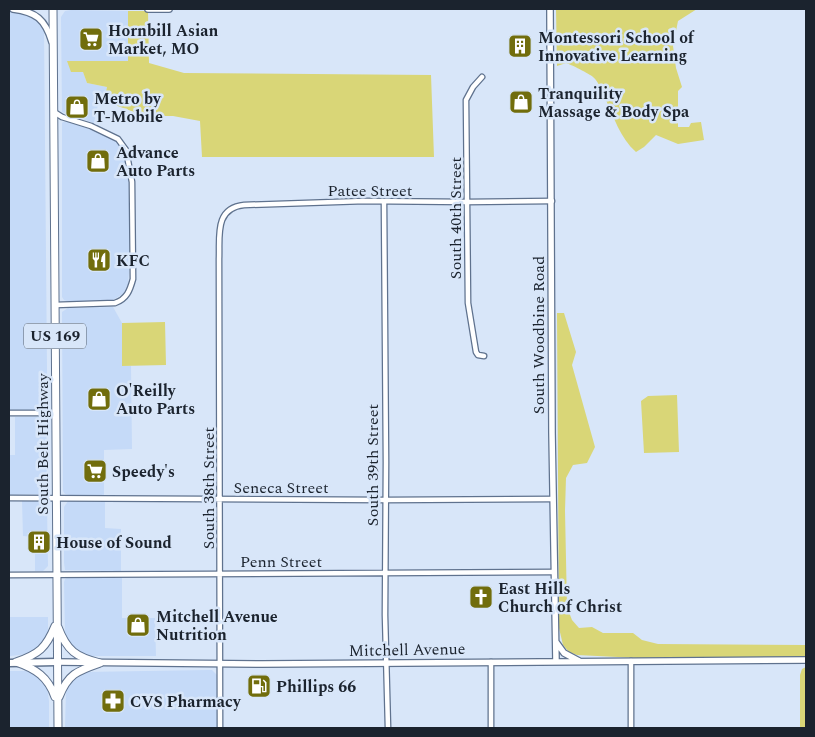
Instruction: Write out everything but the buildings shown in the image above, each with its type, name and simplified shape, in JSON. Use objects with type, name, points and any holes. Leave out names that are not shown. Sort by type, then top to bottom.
[{"type":"main road","name":"South Belt Highway","points":[[53,9],[56,662],[58,728]]},
{"type":"main road","points":[[12,662],[35,655],[41,650],[46,645],[56,623]]},
{"type":"main road","points":[[56,623],[64,640],[73,652],[86,660],[100,662]]},
{"type":"main road","points":[[12,662],[39,672],[46,678],[51,685],[57,702]]},
{"type":"main road","name":"Mitchell Avenue","points":[[12,662],[56,662]]},
{"type":"main road","points":[[57,702],[65,682],[71,675],[100,662]]},
{"type":"street","points":[[13,9],[28,11],[42,20],[49,32],[53,48]]},
{"type":"street","points":[[148,9],[169,9]]},
{"type":"street","name":"South Woodbine Road","points":[[550,9],[553,499],[556,662]]},
{"type":"street","name":"South 40th Street","points":[[482,78],[473,87],[466,100],[468,303],[476,352],[478,355],[484,356]]},
{"type":"street","points":[[54,112],[118,139],[126,150],[132,182],[132,279],[129,292],[120,301],[115,302],[55,305]]},
{"type":"street","name":"Patee Street","points":[[220,247],[220,223],[227,212],[236,206],[384,202],[552,201]]},
{"type":"street","name":"South 39th Street","points":[[384,202],[384,573],[388,728]]},
{"type":"street","name":"South 38th Street","points":[[220,247],[220,728]]},
{"type":"street","points":[[9,413],[56,413]]},
{"type":"street","name":"Seneca Street","points":[[9,498],[220,500],[553,499]]},
{"type":"street","name":"Penn Street","points":[[9,575],[554,572]]},
{"type":"street","points":[[555,640],[564,653],[581,661]]},
{"type":"street","name":"Mitchell Avenue","points":[[56,662],[220,664],[806,660]]},
{"type":"street","points":[[631,661],[631,728]]},
{"type":"street","points":[[491,662],[491,728]]},
{"type":"shaded area","points":[[556,9],[697,9],[678,21],[673,46],[676,68],[682,87],[678,91],[678,127],[689,127],[691,123],[701,122],[704,140],[678,144],[656,135],[636,152],[622,134],[595,79],[566,63],[557,66]]},
{"type":"shaded area","points":[[65,11],[128,11],[128,61],[68,61],[83,72],[87,83],[107,87],[104,101],[99,100],[94,123],[62,112],[61,17]]},
{"type":"shaded area","points":[[128,11],[148,11],[149,63],[184,73],[431,75],[434,157],[202,157],[200,121],[173,116],[145,116],[104,101],[107,87],[87,83],[83,72],[71,72],[67,61],[128,61]]},
{"type":"shaded area","points":[[9,12],[21,12],[36,18],[44,30],[47,407],[43,410],[9,410]]},
{"type":"shaded area","points":[[63,122],[109,136],[117,141],[125,152],[129,180],[128,284],[123,294],[111,301],[67,301],[62,297]]},
{"type":"shaded area","points":[[113,307],[122,323],[122,366],[131,366],[132,449],[104,450],[104,496],[69,495],[63,491],[62,312],[68,308]]},
{"type":"shaded area","points":[[557,313],[564,313],[576,352],[572,365],[595,447],[587,463],[573,465],[566,478],[567,607],[572,620],[579,628],[592,627],[603,633],[633,633],[642,640],[658,644],[806,645],[806,657],[638,658],[577,655],[569,652],[563,645],[559,628]]},
{"type":"shaded area","points":[[165,322],[166,365],[122,366],[122,323]]},
{"type":"shaded area","points":[[677,395],[679,452],[644,453],[641,401],[648,396]]},
{"type":"shaded area","points":[[15,417],[43,417],[47,422],[46,494],[10,495],[10,455],[15,455]]},
{"type":"shaded area","points":[[22,501],[42,501],[47,505],[48,566],[43,571],[35,571],[35,537],[23,536]]},
{"type":"shaded area","points":[[68,501],[105,502],[105,528],[121,529],[121,571],[65,570],[64,507]]},
{"type":"shaded area","points":[[69,577],[122,577],[122,618],[155,618],[156,656],[90,656],[75,651],[66,640],[65,634],[64,582]]},
{"type":"shaded area","points":[[9,617],[48,617],[48,634],[43,646],[29,654],[10,656]]},
{"type":"shaded area","points":[[806,667],[806,728],[800,728],[800,675],[802,669]]},
{"type":"shaded area","points":[[212,670],[217,675],[217,728],[65,728],[66,690],[72,679],[83,672]]},
{"type":"shaded area","points":[[9,671],[32,673],[38,676],[47,686],[49,728],[9,728]]},
{"type":"place","name":"Hornbill Asian Market, MO","points":[[91,39]]},
{"type":"place","name":"Montessori School of Innovative Learning","points":[[520,46]]},
{"type":"place","name":"Tranquility Massage & Body Spa","points":[[521,102]]},
{"type":"place","name":"Metro by T-Mobile","points":[[77,107]]},
{"type":"place","name":"Advance Auto Parts","points":[[98,161]]},
{"type":"place","name":"KFC","points":[[99,260]]},
{"type":"place","name":"O'Reilly Auto Parts","points":[[99,399]]},
{"type":"place","name":"Speedy's","points":[[95,471]]},
{"type":"place","name":"House of Sound","points":[[39,542]]},
{"type":"place","name":"East Hills Church of Christ","points":[[481,597]]},
{"type":"place","name":"Mitchell Avenue Nutrition","points":[[138,625]]},
{"type":"place","name":"Phillips 66","points":[[259,686]]},
{"type":"place","name":"CVS Pharmacy","points":[[113,701]]}]
